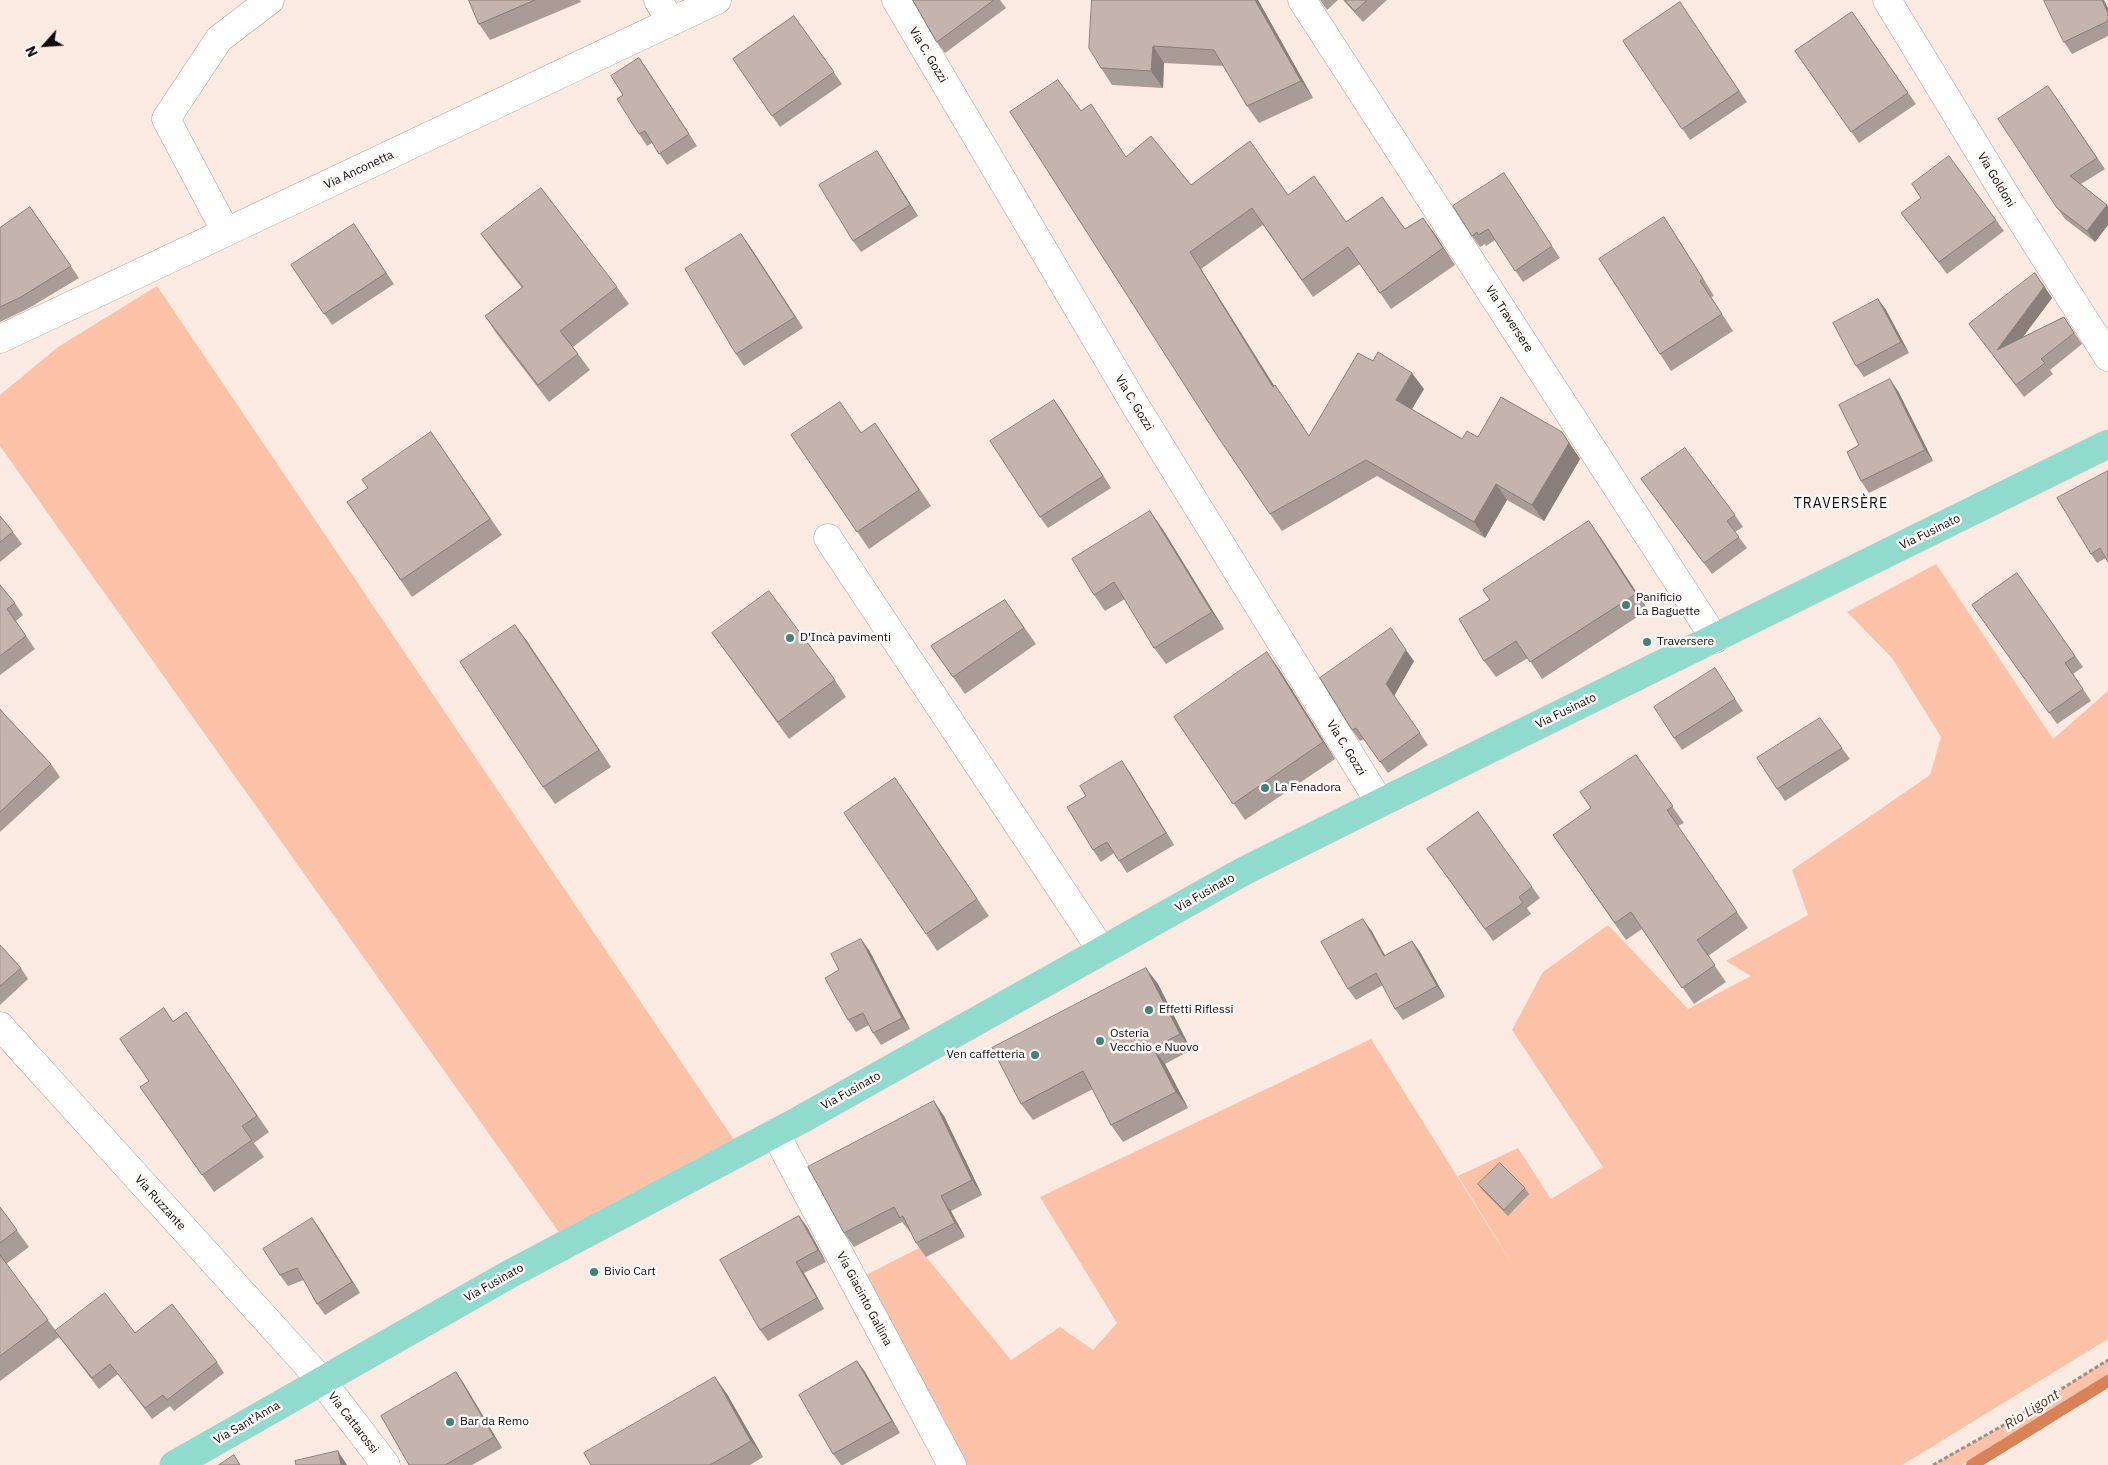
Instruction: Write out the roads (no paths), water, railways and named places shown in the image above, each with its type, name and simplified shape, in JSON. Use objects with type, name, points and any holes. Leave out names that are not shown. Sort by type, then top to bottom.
[{"type":"main road","name":"Via Fusinato","points":[[321,1380],[508,1275],[775,1133],[1244,871],[2108,444]]},
{"type":"main road","name":"Via Sant'Anna","points":[[174,1465],[321,1380]]},
{"type":"street","points":[[226,232],[166,119],[219,39],[270,0]]},
{"type":"street","name":"Via Anconetta","points":[[0,339],[226,232],[665,11],[717,0]]},
{"type":"street","name":"Via C. Gozzi","points":[[896,0],[1135,405],[1380,803]]},
{"type":"street","name":"Via Traversere","points":[[1302,0],[1715,639]]},
{"type":"street","name":"Via Goldoni","points":[[1887,0],[2006,196],[2108,357]]},
{"type":"street","points":[[828,538],[1102,951]]},
{"type":"street","name":"Via Ruzzante","points":[[0,1026],[321,1380]]},
{"type":"street","name":"Via Giacinto Gallina","points":[[775,1133],[952,1465]]},
{"type":"street","name":"Via Cattarossi","points":[[321,1380],[386,1465]]},
{"type":"waterway","name":"Rio Ligont","points":[[1972,1465],[2108,1381]]},
{"type":"place","name":"Panificio La Baguette","points":[[1626,605]]},
{"type":"place","name":"D'Incà pavimenti","points":[[790,638]]},
{"type":"place","name":"Traversere","points":[[1647,642]]},
{"type":"place","name":"La Fenadora","points":[[1265,788]]},
{"type":"place","name":"Effetti Riflessi","points":[[1149,1010]]},
{"type":"place","name":"Osteria Vecchio e Nuovo","points":[[1100,1041]]},
{"type":"place","name":"Ven caffetteria","points":[[1035,1055]]},
{"type":"place","name":"Bivio Cart","points":[[594,1272]]},
{"type":"place","name":"Bar da Remo","points":[[450,1422]]},
{"type":"district","name":"TRAVERSÈRE","points":[[1841,504]]}]
